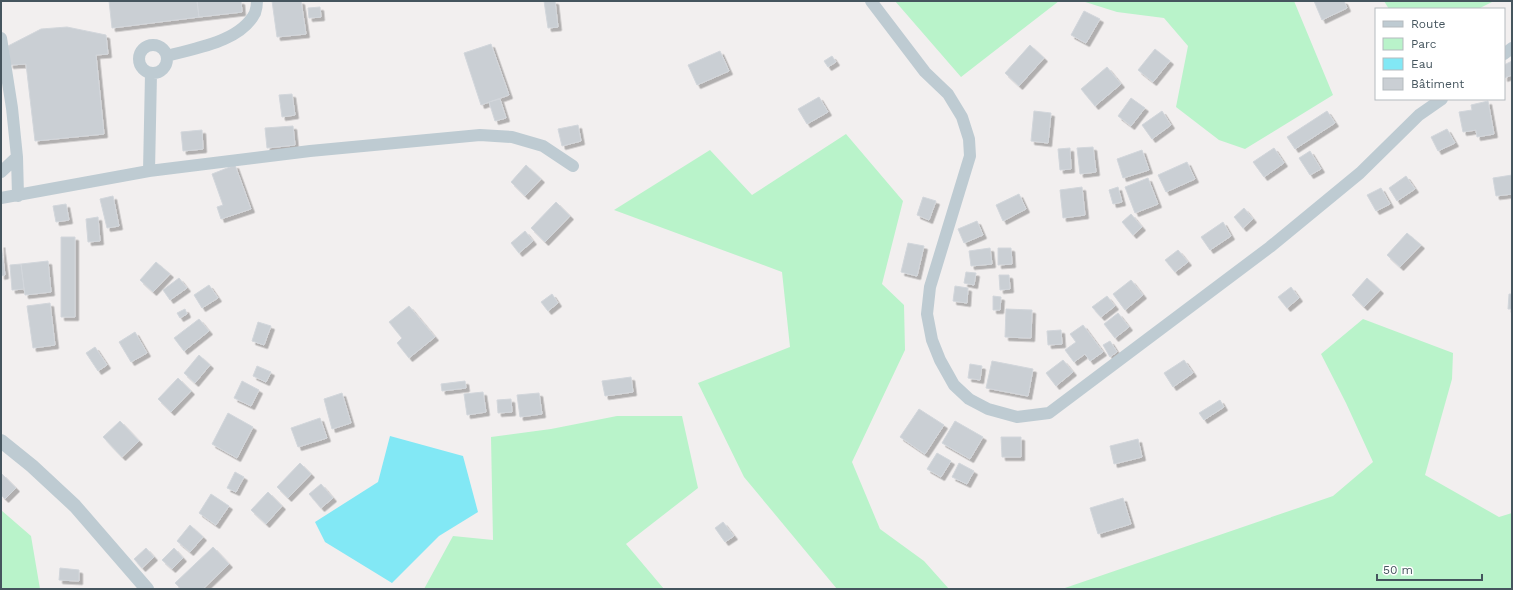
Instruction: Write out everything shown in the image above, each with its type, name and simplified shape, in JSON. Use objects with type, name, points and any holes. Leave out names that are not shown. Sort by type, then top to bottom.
[{"type":"street","points":[[167,56],[235,35],[247,24],[255,12],[257,1]]},
{"type":"street","points":[[871,1],[926,72],[948,94],[962,117],[969,139],[970,156],[930,287],[928,314],[932,340],[940,360],[954,385],[969,399],[988,409],[1017,417],[1049,413],[1068,399],[1270,247],[1360,173],[1419,115],[1441,100]]},
{"type":"street","points":[[1,38],[12,108],[18,196]]},
{"type":"street","points":[[149,45],[155,45],[164,50],[167,56],[167,61],[165,67],[161,71],[156,74],[151,74],[145,72],[138,63],[140,51],[149,45]]},
{"type":"street","points":[[149,171],[151,74]]},
{"type":"street","points":[[1,198],[149,171],[310,151],[480,135],[512,137],[543,146],[573,166]]},
{"type":"street","points":[[1,172],[16,157]]},
{"type":"street","points":[[1,441],[32,466],[75,506],[146,589]]},
{"type":"green space","points":[[895,1],[1059,1],[961,77]]},
{"type":"green space","points":[[1082,1],[1294,1],[1333,95],[1245,149],[1219,140],[1176,107],[1188,46],[1164,18],[1117,12]]},
{"type":"green space","points":[[1384,1],[1494,1],[1480,8],[1388,8]]},
{"type":"green space","points":[[846,134],[903,201],[882,284],[904,305],[905,350],[852,462],[880,529],[924,561],[949,589],[837,589],[744,477],[698,383],[790,347],[782,272],[614,210],[710,150],[752,195]]},
{"type":"green space","points":[[1363,319],[1453,353],[1452,379],[1425,475],[1499,517],[1512,513],[1512,589],[1062,589],[1333,496],[1373,462],[1346,403],[1321,354]]},
{"type":"green space","points":[[617,416],[682,416],[698,488],[626,544],[664,589],[424,589],[453,536],[493,540],[491,437],[551,429]]},
{"type":"green space","points":[[1,510],[31,536],[40,589],[1,589]]},
{"type":"water","points":[[390,436],[463,456],[478,512],[439,536],[392,583],[325,542],[315,522],[378,482]]},
{"type":"building","points":[[109,1],[197,1],[199,17],[112,28]]},
{"type":"building","points":[[197,1],[241,1],[242,12],[199,17]]},
{"type":"building","points":[[272,1],[301,1],[306,34],[277,37]]},
{"type":"building","points":[[544,1],[555,1],[558,27],[548,28]]},
{"type":"building","points":[[1314,1],[1344,1],[1347,8],[1322,20]]},
{"type":"building","points":[[320,7],[321,17],[309,18],[308,8]]},
{"type":"building","points":[[1084,11],[1100,19],[1086,43],[1071,35]]},
{"type":"building","points":[[67,27],[106,35],[108,54],[96,55],[104,134],[35,141],[26,64],[10,65],[8,46],[41,29]]},
{"type":"building","points":[[491,44],[509,95],[481,105],[464,53]]},
{"type":"building","points":[[1030,45],[1044,58],[1019,86],[1005,73]]},
{"type":"building","points":[[1155,49],[1170,61],[1153,82],[1138,70]]},
{"type":"building","points":[[720,51],[729,71],[697,85],[688,65]]},
{"type":"building","points":[[832,56],[836,62],[828,67],[824,61]]},
{"type":"building","points":[[1512,61],[1512,75],[1505,78],[1505,64]]},
{"type":"building","points":[[1107,67],[1121,84],[1095,106],[1081,89]]},
{"type":"building","points":[[292,94],[295,115],[282,117],[279,95]]},
{"type":"building","points":[[819,97],[828,112],[807,124],[798,109]]},
{"type":"building","points":[[1131,98],[1145,108],[1131,126],[1118,116]]},
{"type":"building","points":[[500,99],[506,118],[495,121],[489,102]]},
{"type":"building","points":[[1488,101],[1494,134],[1477,137],[1476,130],[1463,132],[1459,112],[1472,110],[1471,105]]},
{"type":"building","points":[[1034,111],[1051,113],[1048,143],[1031,141]]},
{"type":"building","points":[[1162,111],[1171,125],[1152,139],[1142,125]]},
{"type":"building","points":[[1327,111],[1335,123],[1295,149],[1287,137]]},
{"type":"building","points":[[578,125],[581,141],[562,146],[558,129]]},
{"type":"building","points":[[293,126],[295,145],[267,148],[265,128]]},
{"type":"building","points":[[1447,129],[1455,143],[1438,151],[1431,137]]},
{"type":"building","points":[[202,130],[203,149],[183,151],[181,132]]},
{"type":"building","points":[[1093,147],[1096,172],[1080,174],[1077,148]]},
{"type":"building","points":[[1070,148],[1071,169],[1060,170],[1058,149]]},
{"type":"building","points":[[1274,148],[1284,163],[1264,177],[1253,162]]},
{"type":"building","points":[[1142,150],[1149,170],[1123,178],[1117,159]]},
{"type":"building","points":[[1310,151],[1321,169],[1310,175],[1299,158]]},
{"type":"building","points":[[1187,162],[1195,179],[1166,192],[1158,175]]},
{"type":"building","points":[[235,165],[251,209],[221,219],[217,207],[223,205],[212,174]]},
{"type":"building","points":[[526,165],[541,179],[525,196],[511,182]]},
{"type":"building","points":[[1512,175],[1512,194],[1496,196],[1493,178]]},
{"type":"building","points":[[1406,176],[1415,189],[1397,201],[1389,188]]},
{"type":"building","points":[[1148,178],[1158,204],[1135,213],[1125,187]]},
{"type":"building","points":[[1082,187],[1085,215],[1063,218],[1060,190]]},
{"type":"building","points":[[1118,187],[1122,202],[1113,204],[1109,190]]},
{"type":"building","points":[[1381,188],[1390,204],[1376,211],[1367,195]]},
{"type":"building","points":[[1019,194],[1026,209],[1003,221],[996,205]]},
{"type":"building","points":[[113,196],[119,226],[107,228],[100,199]]},
{"type":"building","points":[[923,197],[936,201],[929,220],[917,215]]},
{"type":"building","points":[[556,202],[570,216],[545,242],[531,228]]},
{"type":"building","points":[[66,204],[69,220],[56,222],[53,206]]},
{"type":"building","points":[[1244,208],[1253,219],[1243,228],[1234,217]]},
{"type":"building","points":[[1131,214],[1142,227],[1133,235],[1122,222]]},
{"type":"building","points":[[98,217],[100,241],[88,242],[86,219]]},
{"type":"building","points":[[977,221],[983,235],[964,243],[958,229]]},
{"type":"building","points":[[1223,222],[1231,236],[1210,250],[1201,237]]},
{"type":"building","points":[[525,231],[533,241],[519,253],[511,243]]},
{"type":"building","points":[[1407,233],[1421,245],[1400,267],[1387,255]]},
{"type":"building","points":[[61,237],[75,237],[75,317],[61,317]]},
{"type":"building","points":[[908,243],[924,246],[917,276],[901,272]]},
{"type":"building","points":[[1,244],[5,275],[1,276]]},
{"type":"building","points":[[990,248],[992,264],[971,266],[969,251]]},
{"type":"building","points":[[998,248],[1011,248],[1012,264],[998,265]]},
{"type":"building","points":[[1178,250],[1188,262],[1175,272],[1165,260]]},
{"type":"building","points":[[48,261],[51,292],[25,295],[21,264]]},
{"type":"building","points":[[156,262],[170,274],[153,292],[140,280]]},
{"type":"building","points":[[21,264],[24,289],[12,290],[10,265]]},
{"type":"building","points":[[966,272],[976,273],[974,285],[964,283]]},
{"type":"building","points":[[999,275],[1009,275],[1010,289],[1000,290]]},
{"type":"building","points":[[179,278],[187,288],[170,300],[163,290]]},
{"type":"building","points":[[1367,278],[1380,290],[1364,307],[1352,295]]},
{"type":"building","points":[[1131,280],[1143,295],[1125,310],[1113,294]]},
{"type":"building","points":[[209,285],[218,298],[202,308],[194,295]]},
{"type":"building","points":[[955,286],[968,288],[967,303],[953,301]]},
{"type":"building","points":[[1291,287],[1299,298],[1287,308],[1278,297]]},
{"type":"building","points":[[552,294],[558,303],[548,311],[541,302]]},
{"type":"building","points":[[1509,294],[1512,294],[1512,309],[1508,309]]},
{"type":"building","points":[[993,296],[1001,297],[1000,310],[993,310]]},
{"type":"building","points":[[1107,296],[1115,306],[1101,317],[1092,307]]},
{"type":"building","points":[[50,303],[55,345],[33,348],[27,306]]},
{"type":"building","points":[[409,306],[435,337],[409,358],[397,343],[402,338],[389,322]]},
{"type":"building","points":[[185,309],[187,314],[180,318],[177,313]]},
{"type":"building","points":[[1006,309],[1032,310],[1031,338],[1005,337]]},
{"type":"building","points":[[1118,313],[1129,327],[1115,338],[1104,324]]},
{"type":"building","points":[[199,319],[209,331],[184,351],[174,338]]},
{"type":"building","points":[[258,322],[271,326],[264,345],[252,341]]},
{"type":"building","points":[[1083,325],[1103,352],[1090,361],[1085,354],[1074,362],[1065,350],[1076,342],[1070,334]]},
{"type":"building","points":[[1061,330],[1062,344],[1048,345],[1047,331]]},
{"type":"building","points":[[135,332],[147,353],[131,362],[119,342]]},
{"type":"building","points":[[1110,341],[1117,352],[1110,357],[1103,345]]},
{"type":"building","points":[[95,347],[107,365],[98,371],[86,353]]},
{"type":"building","points":[[199,355],[210,365],[195,383],[184,373]]},
{"type":"building","points":[[1063,360],[1073,372],[1056,386],[1046,373]]},
{"type":"building","points":[[1184,360],[1193,373],[1173,387],[1164,373]]},
{"type":"building","points":[[992,361],[1033,369],[1028,396],[986,388]]},
{"type":"building","points":[[970,364],[982,366],[980,380],[968,378]]},
{"type":"building","points":[[257,366],[271,372],[266,382],[253,376]]},
{"type":"building","points":[[631,377],[633,392],[605,396],[602,381]]},
{"type":"building","points":[[178,378],[191,391],[171,412],[158,399]]},
{"type":"building","points":[[242,381],[259,390],[251,406],[234,398]]},
{"type":"building","points":[[465,381],[466,388],[442,391],[441,384]]},
{"type":"building","points":[[483,392],[486,412],[467,415],[464,394]]},
{"type":"building","points":[[342,393],[351,423],[332,429],[324,399]]},
{"type":"building","points":[[539,393],[542,414],[520,417],[517,395]]},
{"type":"building","points":[[511,399],[512,412],[498,413],[497,400]]},
{"type":"building","points":[[1220,400],[1224,407],[1204,420],[1199,413]]},
{"type":"building","points":[[919,409],[944,425],[925,454],[900,437]]},
{"type":"building","points":[[228,413],[253,427],[237,458],[212,444]]},
{"type":"building","points":[[320,418],[327,438],[298,447],[291,428]]},
{"type":"building","points":[[120,421],[139,441],[122,457],[103,437]]},
{"type":"building","points":[[955,421],[983,437],[970,459],[942,443]]},
{"type":"building","points":[[1001,437],[1021,437],[1021,457],[1002,457]]},
{"type":"building","points":[[1138,439],[1142,457],[1114,464],[1110,446]]},
{"type":"building","points":[[937,453],[951,461],[941,477],[927,469]]},
{"type":"building","points":[[300,463],[311,474],[288,498],[277,487]]},
{"type":"building","points":[[959,463],[974,471],[967,484],[952,477]]},
{"type":"building","points":[[235,472],[244,477],[236,492],[227,488]]},
{"type":"building","points":[[2,474],[16,488],[5,499],[1,495]]},
{"type":"building","points":[[321,484],[333,498],[321,508],[309,494]]},
{"type":"building","points":[[268,492],[282,506],[266,524],[251,510]]},
{"type":"building","points":[[211,494],[229,506],[216,525],[199,513]]},
{"type":"building","points":[[1123,498],[1131,524],[1098,534],[1090,508]]},
{"type":"building","points":[[723,522],[734,536],[725,542],[715,528]]},
{"type":"building","points":[[190,525],[203,537],[190,552],[177,541]]},
{"type":"building","points":[[213,547],[229,564],[203,589],[181,589],[175,583]]},
{"type":"building","points":[[146,548],[154,557],[142,568],[134,559]]},
{"type":"building","points":[[174,548],[183,558],[172,569],[162,560]]},
{"type":"building","points":[[60,568],[79,570],[79,581],[59,580]]}]
